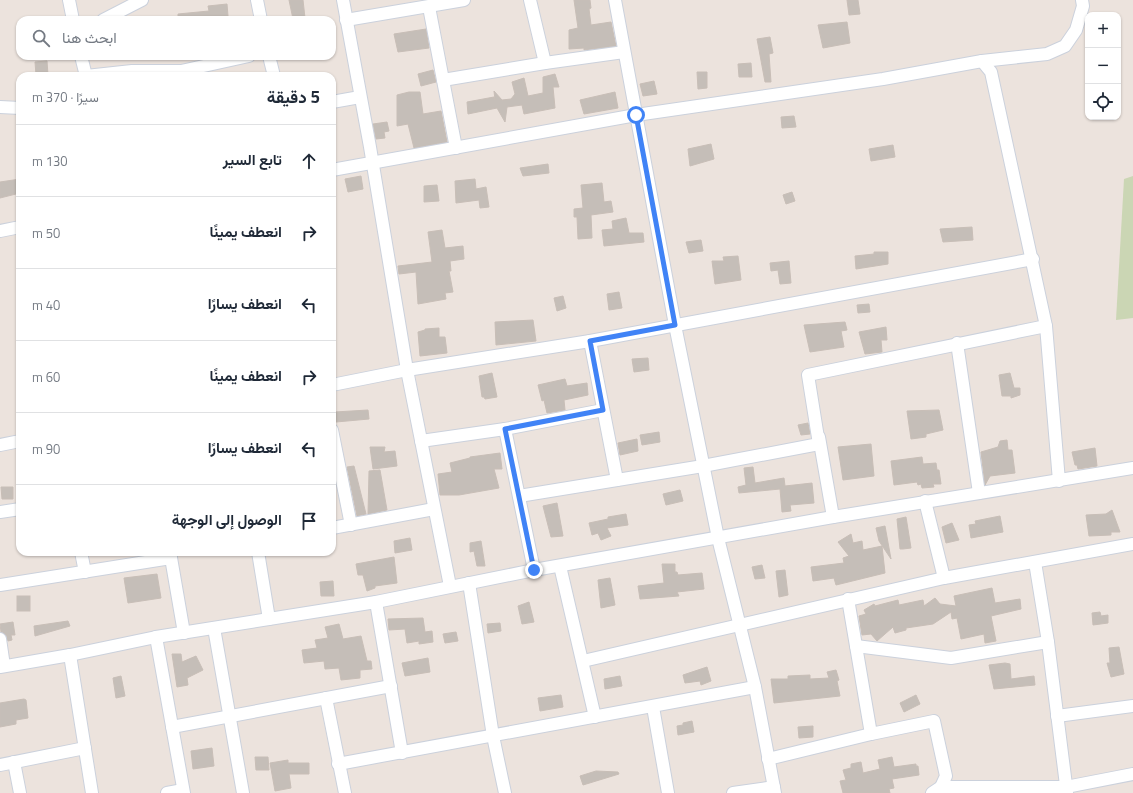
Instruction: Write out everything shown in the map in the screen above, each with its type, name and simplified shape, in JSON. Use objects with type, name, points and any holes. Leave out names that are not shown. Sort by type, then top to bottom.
[{"type":"street","points":[[69,0],[72,16]]},
{"type":"street","points":[[111,16],[142,0]]},
{"type":"street","points":[[257,0],[260,16]]},
{"type":"street","points":[[342,0],[372,163],[407,370],[450,586]]},
{"type":"street","points":[[346,20],[464,0]]},
{"type":"street","points":[[530,0],[545,63]]},
{"type":"street","points":[[615,0],[675,325],[703,466],[738,624],[755,687],[774,790],[733,793]]},
{"type":"street","points":[[336,169],[636,115],[883,79],[982,61],[1047,54],[1065,46],[1076,30],[1083,6],[1082,0]]},
{"type":"street","points":[[429,7],[456,148]]},
{"type":"street","points":[[443,80],[545,63],[624,52]]},
{"type":"street","points":[[82,60],[85,72]]},
{"type":"street","points":[[189,72],[234,60]]},
{"type":"street","points":[[270,60],[273,72]]},
{"type":"street","points":[[982,61],[992,72],[1033,259],[1046,326],[1059,481]]},
{"type":"street","points":[[123,72],[148,72]]},
{"type":"street","points":[[336,101],[360,97]]},
{"type":"street","points":[[0,107],[16,108]]},
{"type":"street","points":[[0,231],[16,228]]},
{"type":"street","points":[[336,384],[407,370],[590,341],[1033,259]]},
{"type":"street","points":[[808,375],[957,343],[1046,326]]},
{"type":"street","points":[[590,341],[617,480]]},
{"type":"street","points":[[957,343],[979,493]]},
{"type":"street","points":[[519,496],[703,466],[819,444],[808,375]]},
{"type":"street","points":[[808,375],[833,517]]},
{"type":"street","points":[[421,441],[505,429],[603,410]]},
{"type":"street","points":[[505,429],[534,570]]},
{"type":"street","points":[[0,445],[16,442]]},
{"type":"street","points":[[336,461],[351,525]]},
{"type":"street","points":[[0,639],[2,666],[70,655],[156,637],[376,602],[534,570],[833,517],[1133,468]]},
{"type":"street","points":[[926,501],[944,578]]},
{"type":"street","points":[[336,527],[434,509]]},
{"type":"street","points":[[0,512],[16,510]]},
{"type":"street","points":[[583,661],[738,624],[944,578],[1133,544]]},
{"type":"street","points":[[82,556],[85,572]]},
{"type":"street","points":[[0,585],[85,572],[165,556]]},
{"type":"street","points":[[170,556],[184,633]]},
{"type":"street","points":[[259,556],[269,619]]},
{"type":"street","points":[[1035,562],[1048,642],[1067,790]]},
{"type":"street","points":[[560,566],[595,717]]},
{"type":"street","points":[[468,583],[493,736],[505,793]]},
{"type":"street","points":[[848,599],[871,734]]},
{"type":"street","points":[[376,602],[402,753]]},
{"type":"street","points":[[214,628],[228,716],[243,793]]},
{"type":"street","points":[[156,637],[184,791],[167,793]]},
{"type":"street","points":[[856,646],[951,658],[1048,642]]},
{"type":"street","points":[[70,655],[92,793]]},
{"type":"street","points":[[172,727],[391,686]]},
{"type":"street","points":[[338,764],[755,687]]},
{"type":"street","points":[[326,698],[344,793]]},
{"type":"street","points":[[1057,716],[1133,706]]},
{"type":"street","points":[[653,707],[668,793]]},
{"type":"street","points":[[768,758],[934,721],[946,776],[937,790]]},
{"type":"street","points":[[0,764],[86,748]]},
{"type":"street","points":[[14,762],[20,793]]},
{"type":"street","points":[[937,790],[1067,790],[1133,774]]},
{"type":"green space","points":[[1133,176],[1133,318],[1116,320],[1124,179]]},
{"type":"building","points":[[289,0],[303,0],[305,16],[292,16]]},
{"type":"building","points":[[574,0],[590,0],[591,8],[589,9],[591,25],[611,22],[616,46],[584,50],[584,48],[569,49],[569,30],[578,28]]},
{"type":"building","points":[[847,0],[858,0],[860,14],[849,15]]},
{"type":"building","points":[[227,4],[228,16],[178,16],[178,14],[209,11],[208,6]]},
{"type":"building","points":[[847,22],[850,43],[823,48],[818,25]]},
{"type":"building","points":[[426,29],[429,48],[398,52],[394,34]]},
{"type":"building","points":[[770,37],[773,53],[769,54],[771,82],[765,82],[757,39]]},
{"type":"building","points":[[47,61],[48,72],[36,72],[35,62]]},
{"type":"building","points":[[751,63],[752,77],[739,77],[738,64]]},
{"type":"building","points":[[433,70],[436,82],[421,86],[418,74]]},
{"type":"building","points":[[697,72],[707,72],[707,88],[698,89]]},
{"type":"building","points":[[555,74],[559,87],[553,87],[555,108],[524,114],[522,105],[507,107],[505,122],[497,108],[468,114],[467,102],[494,97],[495,100],[494,91],[502,100],[511,99],[515,94],[512,82],[524,78],[528,96],[543,93],[543,77]]},
{"type":"building","points":[[654,81],[657,94],[643,96],[640,84]]},
{"type":"building","points":[[409,92],[420,92],[423,114],[441,111],[447,142],[414,148],[408,124],[397,126],[397,95]]},
{"type":"building","points":[[615,92],[618,108],[584,114],[580,100]]},
{"type":"building","points":[[794,116],[796,127],[782,128],[781,117]]},
{"type":"building","points":[[387,122],[389,131],[384,132],[385,138],[376,139],[373,124]]},
{"type":"building","points":[[711,144],[714,159],[690,166],[688,149]]},
{"type":"building","points":[[893,145],[895,157],[871,161],[869,149]]},
{"type":"building","points":[[548,164],[549,173],[523,176],[520,168]]},
{"type":"building","points":[[361,176],[363,189],[348,192],[345,179]]},
{"type":"building","points":[[475,179],[476,189],[486,187],[489,207],[480,208],[479,200],[456,203],[455,181]]},
{"type":"building","points":[[16,180],[16,194],[0,198],[0,182]]},
{"type":"building","points":[[602,183],[604,202],[611,201],[613,212],[591,215],[592,238],[578,239],[577,217],[574,217],[574,209],[583,208],[581,185]]},
{"type":"building","points":[[437,185],[439,201],[424,202],[424,186]]},
{"type":"building","points":[[792,192],[795,201],[786,204],[783,195]]},
{"type":"building","points":[[626,218],[629,233],[643,233],[644,242],[604,246],[602,230],[613,229],[612,221]]},
{"type":"building","points":[[972,227],[973,240],[943,242],[940,229]]},
{"type":"building","points":[[442,230],[445,248],[463,246],[464,259],[450,261],[451,271],[449,271],[453,292],[445,293],[446,299],[418,304],[416,272],[399,274],[398,266],[432,262],[428,232]]},
{"type":"building","points":[[701,240],[703,251],[689,253],[686,242]]},
{"type":"building","points":[[874,252],[888,252],[888,264],[856,269],[855,256],[874,254]]},
{"type":"building","points":[[738,256],[741,280],[715,284],[712,261],[724,261],[723,257]]},
{"type":"building","points":[[789,261],[791,283],[780,284],[778,270],[771,271],[770,263]]},
{"type":"building","points":[[619,292],[622,308],[609,310],[607,294]]},
{"type":"building","points":[[563,296],[566,308],[557,311],[554,298]]},
{"type":"building","points":[[869,304],[870,312],[858,313],[857,305]]},
{"type":"building","points":[[533,320],[536,341],[496,345],[495,322]]},
{"type":"building","points":[[845,322],[847,330],[841,331],[844,347],[810,352],[804,325]]},
{"type":"building","points":[[886,327],[887,340],[881,340],[882,352],[865,354],[859,332]]},
{"type":"building","points":[[439,328],[439,337],[445,337],[447,353],[420,356],[418,332],[425,329]]},
{"type":"building","points":[[648,358],[649,370],[634,372],[632,359]]},
{"type":"building","points":[[492,373],[497,397],[485,399],[482,397],[479,376]]},
{"type":"building","points":[[1010,373],[1014,388],[1020,388],[1020,395],[1011,398],[1011,396],[1002,396],[999,375]]},
{"type":"building","points":[[565,379],[567,386],[587,383],[588,395],[564,400],[565,410],[547,413],[538,385]]},
{"type":"building","points":[[368,410],[369,419],[336,422],[336,412]]},
{"type":"building","points":[[939,410],[943,430],[926,434],[926,437],[911,439],[907,411]]},
{"type":"building","points":[[808,423],[810,434],[801,435],[798,425]]},
{"type":"building","points":[[659,432],[660,442],[642,445],[640,435]]},
{"type":"building","points":[[637,439],[638,451],[620,455],[618,443]]},
{"type":"building","points":[[1007,440],[1008,450],[1012,450],[1015,473],[990,476],[985,485],[981,452],[998,447],[1000,441]]},
{"type":"building","points":[[871,444],[874,476],[843,480],[838,447]]},
{"type":"building","points":[[370,447],[385,447],[384,452],[395,451],[397,466],[373,469]]},
{"type":"building","points":[[1095,448],[1097,466],[1078,469],[1077,465],[1075,465],[1072,452]]},
{"type":"building","points":[[500,453],[502,469],[494,469],[499,488],[459,495],[440,495],[438,474],[452,472],[450,463],[470,457]]},
{"type":"building","points":[[922,457],[923,464],[936,463],[937,470],[939,470],[941,484],[933,484],[934,487],[922,488],[921,484],[918,485],[917,482],[894,485],[891,461]]},
{"type":"building","points":[[354,466],[366,514],[357,516],[347,467]]},
{"type":"building","points":[[753,467],[755,483],[784,478],[785,486],[812,483],[814,503],[790,505],[791,511],[782,512],[780,489],[739,493],[738,487],[746,485],[744,468]]},
{"type":"building","points":[[380,470],[387,510],[368,514],[369,471]]},
{"type":"building","points":[[1,487],[13,487],[13,499],[2,499]]},
{"type":"building","points":[[680,490],[683,501],[666,505],[663,494]]},
{"type":"building","points":[[557,503],[563,536],[551,537],[543,506]]},
{"type":"building","points":[[1112,510],[1120,532],[1111,532],[1111,535],[1089,536],[1086,515],[1106,514]]},
{"type":"building","points":[[626,514],[628,525],[607,528],[611,536],[601,540],[598,533],[592,535],[589,523],[608,519],[608,517]]},
{"type":"building","points":[[1000,516],[1003,532],[971,538],[969,525],[976,524],[975,521]]},
{"type":"building","points":[[906,517],[911,548],[900,549],[897,519]]},
{"type":"building","points":[[952,523],[959,540],[946,543],[942,527]]},
{"type":"building","points":[[885,526],[891,559],[879,541],[876,528]]},
{"type":"building","points":[[851,534],[853,543],[862,541],[863,550],[882,546],[885,573],[836,585],[834,578],[813,581],[811,567],[844,563],[843,558],[849,556],[838,542]]},
{"type":"building","points":[[410,538],[412,550],[395,553],[394,541]]},
{"type":"building","points":[[481,541],[485,566],[477,566],[474,551],[470,552],[470,543]]},
{"type":"building","points":[[394,557],[397,583],[375,586],[375,588],[367,591],[363,575],[358,575],[356,564]]},
{"type":"building","points":[[662,564],[675,564],[675,572],[677,572],[678,575],[702,573],[704,589],[677,592],[679,596],[640,599],[638,586],[664,583]]},
{"type":"building","points":[[762,565],[765,578],[755,579],[752,567]]},
{"type":"building","points":[[785,570],[788,595],[779,597],[776,571]]},
{"type":"building","points":[[157,574],[161,598],[128,603],[124,578]]},
{"type":"building","points":[[610,578],[615,605],[601,608],[598,580]]},
{"type":"building","points":[[333,581],[334,596],[321,596],[320,582]]},
{"type":"building","points":[[992,588],[995,603],[1020,599],[1021,609],[991,616],[996,641],[985,643],[984,634],[961,639],[957,618],[952,619],[951,612],[933,624],[906,628],[906,630],[895,633],[893,627],[877,641],[871,634],[862,635],[859,616],[866,614],[864,610],[874,604],[875,606],[898,600],[899,605],[923,600],[924,606],[935,598],[940,604],[956,606],[954,596]]},
{"type":"building","points":[[17,596],[30,596],[30,611],[17,611]]},
{"type":"building","points":[[529,602],[534,622],[522,624],[518,606]]},
{"type":"building","points":[[1100,612],[1101,616],[1108,615],[1108,623],[1093,625],[1092,613]]},
{"type":"building","points":[[423,618],[425,632],[432,631],[433,642],[419,644],[419,641],[407,643],[405,629],[389,630],[388,619]]},
{"type":"building","points":[[68,621],[70,626],[35,636],[34,626]]},
{"type":"building","points":[[13,622],[15,635],[11,635],[12,640],[8,641],[6,635],[1,632],[0,624]]},
{"type":"building","points":[[500,623],[501,631],[488,633],[487,624]]},
{"type":"building","points":[[339,624],[343,639],[361,636],[367,661],[371,661],[372,669],[360,670],[360,678],[341,680],[339,668],[325,669],[324,661],[304,663],[302,650],[317,648],[315,640],[328,638],[325,627]]},
{"type":"building","points":[[456,632],[458,641],[445,643],[443,634]]},
{"type":"building","points":[[1119,647],[1124,674],[1111,677],[1107,663],[1110,663],[1109,648]]},
{"type":"building","points":[[172,654],[181,654],[182,662],[196,656],[203,670],[187,678],[188,685],[177,687]]},
{"type":"building","points":[[428,658],[430,672],[405,676],[402,663]]},
{"type":"building","points":[[1005,663],[1010,664],[1011,679],[1034,676],[1035,685],[994,689],[989,665]]},
{"type":"building","points":[[707,667],[711,681],[701,685],[700,681],[685,683],[683,675]]},
{"type":"building","points":[[836,670],[839,680],[837,681],[840,696],[774,703],[771,679],[788,679],[788,676],[810,675],[810,679],[829,678],[827,672]]},
{"type":"building","points":[[121,676],[125,696],[116,698],[113,678]]},
{"type":"building","points":[[620,676],[622,686],[605,689],[604,679]]},
{"type":"building","points":[[561,695],[563,707],[540,711],[538,698]]},
{"type":"building","points":[[916,695],[920,704],[904,712],[900,703]]},
{"type":"building","points":[[24,699],[26,700],[28,718],[16,720],[16,724],[0,727],[0,703]]},
{"type":"building","points":[[692,721],[694,732],[678,735],[677,726]]},
{"type":"building","points":[[813,726],[813,737],[799,738],[798,727]]},
{"type":"building","points":[[212,748],[214,766],[193,769],[191,751]]},
{"type":"building","points":[[255,757],[268,757],[269,770],[256,770]]},
{"type":"building","points":[[892,757],[894,767],[916,764],[916,766],[918,766],[919,775],[892,779],[894,788],[889,789],[890,793],[843,793],[840,781],[846,780],[843,770],[851,768],[851,764],[861,762],[863,773],[880,769],[878,760]]},
{"type":"building","points":[[288,760],[288,763],[309,763],[309,774],[289,774],[291,788],[275,791],[270,763]]},
{"type":"building","points":[[596,771],[618,772],[619,774],[583,785],[580,776]]},
{"type":"route","points":[[534,570],[505,429],[603,410],[590,341],[675,325],[636,115]]}]
